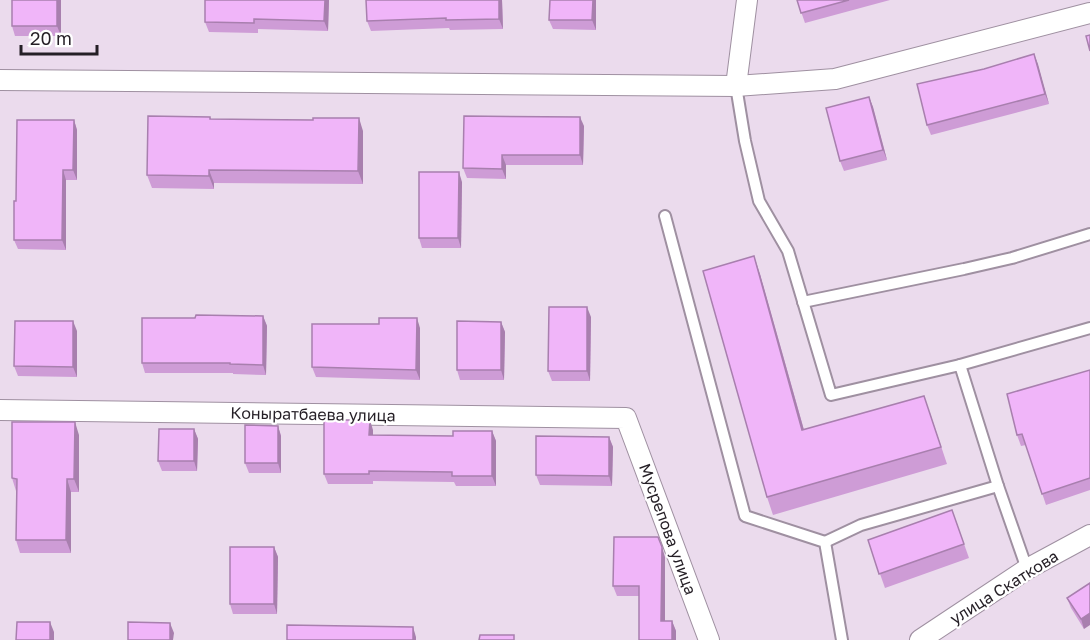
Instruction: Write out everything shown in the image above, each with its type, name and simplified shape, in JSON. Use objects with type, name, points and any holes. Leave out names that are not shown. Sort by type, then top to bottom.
[{"type":"street","points":[[736,86],[747,0]]},
{"type":"street","points":[[0,80],[736,86],[835,80],[1090,13]]},
{"type":"street","name":"Коныратбаева улица","points":[[0,410],[626,418]]},
{"type":"street","name":"Мусрепова улица","points":[[626,418],[709,640]]},
{"type":"street","name":"улица Скаткова","points":[[920,640],[1028,569],[1090,535]]},
{"type":"lane","points":[[736,86],[745,141],[759,201],[788,251],[831,395],[960,365],[1090,328]]},
{"type":"lane","points":[[665,216],[745,516],[825,542],[861,525],[998,486]]},
{"type":"lane","points":[[803,302],[1012,258],[1090,234]]},
{"type":"lane","points":[[960,365],[998,486],[1028,569]]},
{"type":"lane","points":[[825,542],[842,640]]},
{"type":"building","points":[[12,0],[57,0],[57,26],[12,26]]},
{"type":"building","points":[[205,0],[325,0],[324,21],[254,19],[254,23],[205,22]]},
{"type":"building","points":[[366,0],[499,0],[499,19],[446,20],[446,18],[367,21]]},
{"type":"building","points":[[550,0],[593,0],[592,20],[549,20]]},
{"type":"building","points":[[797,0],[849,0],[801,13]]},
{"type":"building","points":[[1090,35],[1090,51],[1086,36]]},
{"type":"building","points":[[1034,54],[1045,94],[927,125],[917,84],[984,69]]},
{"type":"building","points":[[869,97],[883,150],[840,161],[826,108]]},
{"type":"building","points":[[148,116],[313,120],[313,118],[359,118],[358,171],[209,170],[209,176],[147,175]]},
{"type":"building","points":[[464,116],[580,117],[580,155],[502,155],[502,169],[463,168]]},
{"type":"building","points":[[17,120],[74,120],[73,170],[63,170],[62,240],[14,240]]},
{"type":"building","points":[[419,172],[459,172],[458,238],[419,238]]},
{"type":"building","points":[[754,256],[802,430],[924,396],[941,447],[767,497],[703,271]]},
{"type":"building","points":[[549,307],[587,307],[587,371],[548,371]]},
{"type":"building","points":[[196,315],[263,316],[263,365],[142,363],[142,318],[195,318]]},
{"type":"building","points":[[379,318],[417,318],[416,370],[312,367],[312,324],[379,324]]},
{"type":"building","points":[[15,321],[73,321],[73,367],[14,366]]},
{"type":"building","points":[[457,321],[501,322],[501,370],[457,370]]},
{"type":"building","points":[[1090,370],[1090,478],[1042,494],[1022,434],[1017,435],[1007,394]]},
{"type":"building","points":[[324,420],[370,420],[369,435],[453,436],[453,431],[492,431],[492,476],[452,476],[452,472],[369,471],[369,474],[324,474]]},
{"type":"building","points":[[12,422],[75,422],[74,479],[67,479],[66,540],[16,540],[17,479],[12,478]]},
{"type":"building","points":[[245,425],[278,426],[278,463],[245,463]]},
{"type":"building","points":[[159,429],[194,429],[194,461],[158,461]]},
{"type":"building","points":[[536,436],[609,437],[609,476],[536,475]]},
{"type":"building","points":[[952,510],[964,544],[879,574],[868,540]]},
{"type":"building","points":[[614,537],[658,537],[662,547],[661,621],[672,621],[672,640],[639,640],[639,586],[613,586]]},
{"type":"building","points":[[230,547],[274,547],[274,604],[230,604]]},
{"type":"building","points":[[1090,583],[1090,613],[1081,619],[1067,598]]},
{"type":"building","points":[[17,622],[50,622],[50,640],[16,640]]},
{"type":"building","points":[[128,622],[170,623],[170,640],[128,640]]},
{"type":"building","points":[[287,625],[413,627],[413,640],[287,640]]},
{"type":"building","points":[[480,635],[514,635],[514,640],[479,640]]}]
